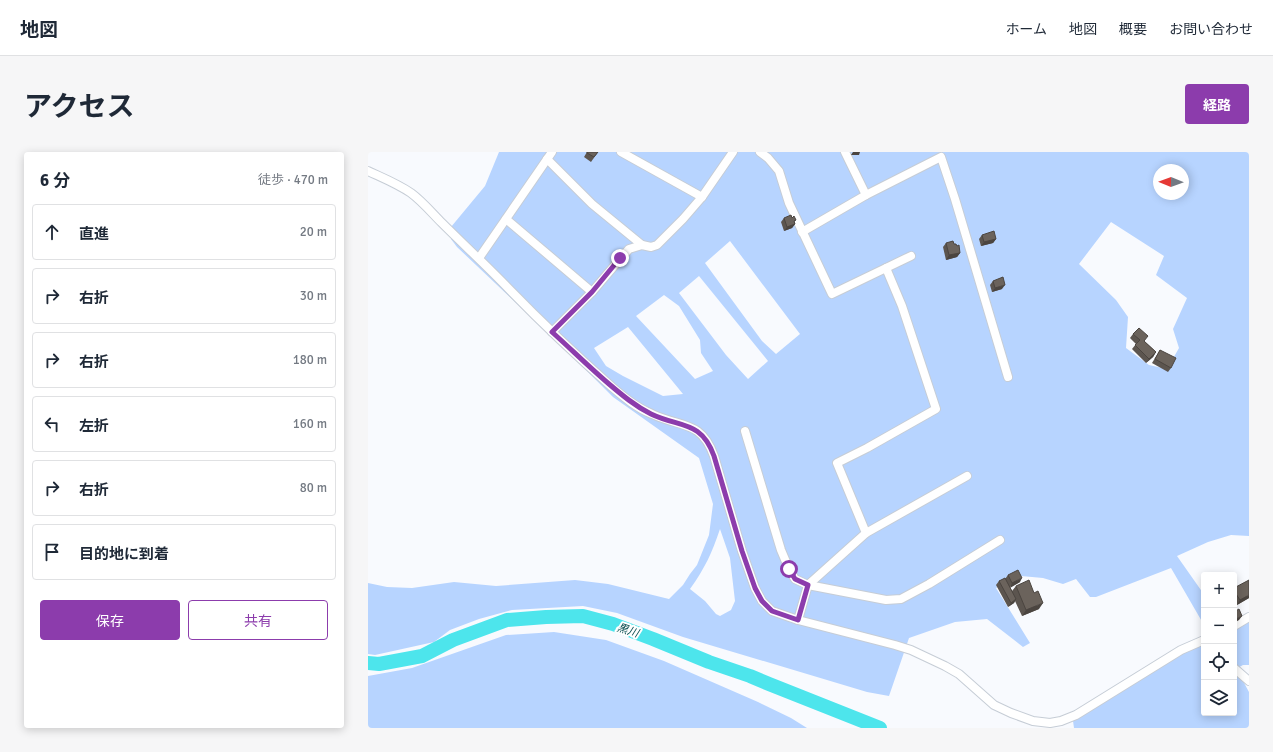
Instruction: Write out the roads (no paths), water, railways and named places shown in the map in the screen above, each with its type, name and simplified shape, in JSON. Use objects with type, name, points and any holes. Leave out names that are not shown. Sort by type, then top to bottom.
[{"type":"street","points":[[621,152],[702,197]]},
{"type":"street","points":[[479,258],[550,155],[592,204],[642,245],[651,247],[658,245],[702,197],[733,152]]},
{"type":"street","points":[[760,152],[768,158],[779,171],[802,232],[832,294],[911,256]]},
{"type":"street","points":[[845,152],[866,195]]},
{"type":"street","points":[[802,232],[866,195],[941,157],[1008,377]]},
{"type":"street","points":[[368,171],[412,194],[479,258],[552,332],[596,373],[637,407],[672,422],[698,430],[710,446],[714,456],[742,551],[755,588],[762,601],[772,611],[798,620],[911,650],[959,674],[994,705],[1033,721],[1050,723],[1061,721],[1076,715],[1181,650],[1201,641]]},
{"type":"street","points":[[506,220],[592,292]]},
{"type":"street","points":[[552,332],[592,292],[629,249],[642,245]]},
{"type":"street","points":[[866,533],[837,462],[867,448],[936,409],[902,306],[886,268]]},
{"type":"street","points":[[745,430],[781,550],[795,579],[808,585],[886,600],[901,599],[930,584],[1000,540]]},
{"type":"street","points":[[798,620],[808,585],[866,533],[967,476]]},
{"type":"street","points":[[1237,624],[1249,617]]},
{"type":"street","points":[[1237,671],[1249,681]]},
{"type":"waterway","name":"黒川","points":[[368,663],[379,664],[422,656],[453,640],[507,620],[583,616],[613,624],[653,639],[880,728]]}]
